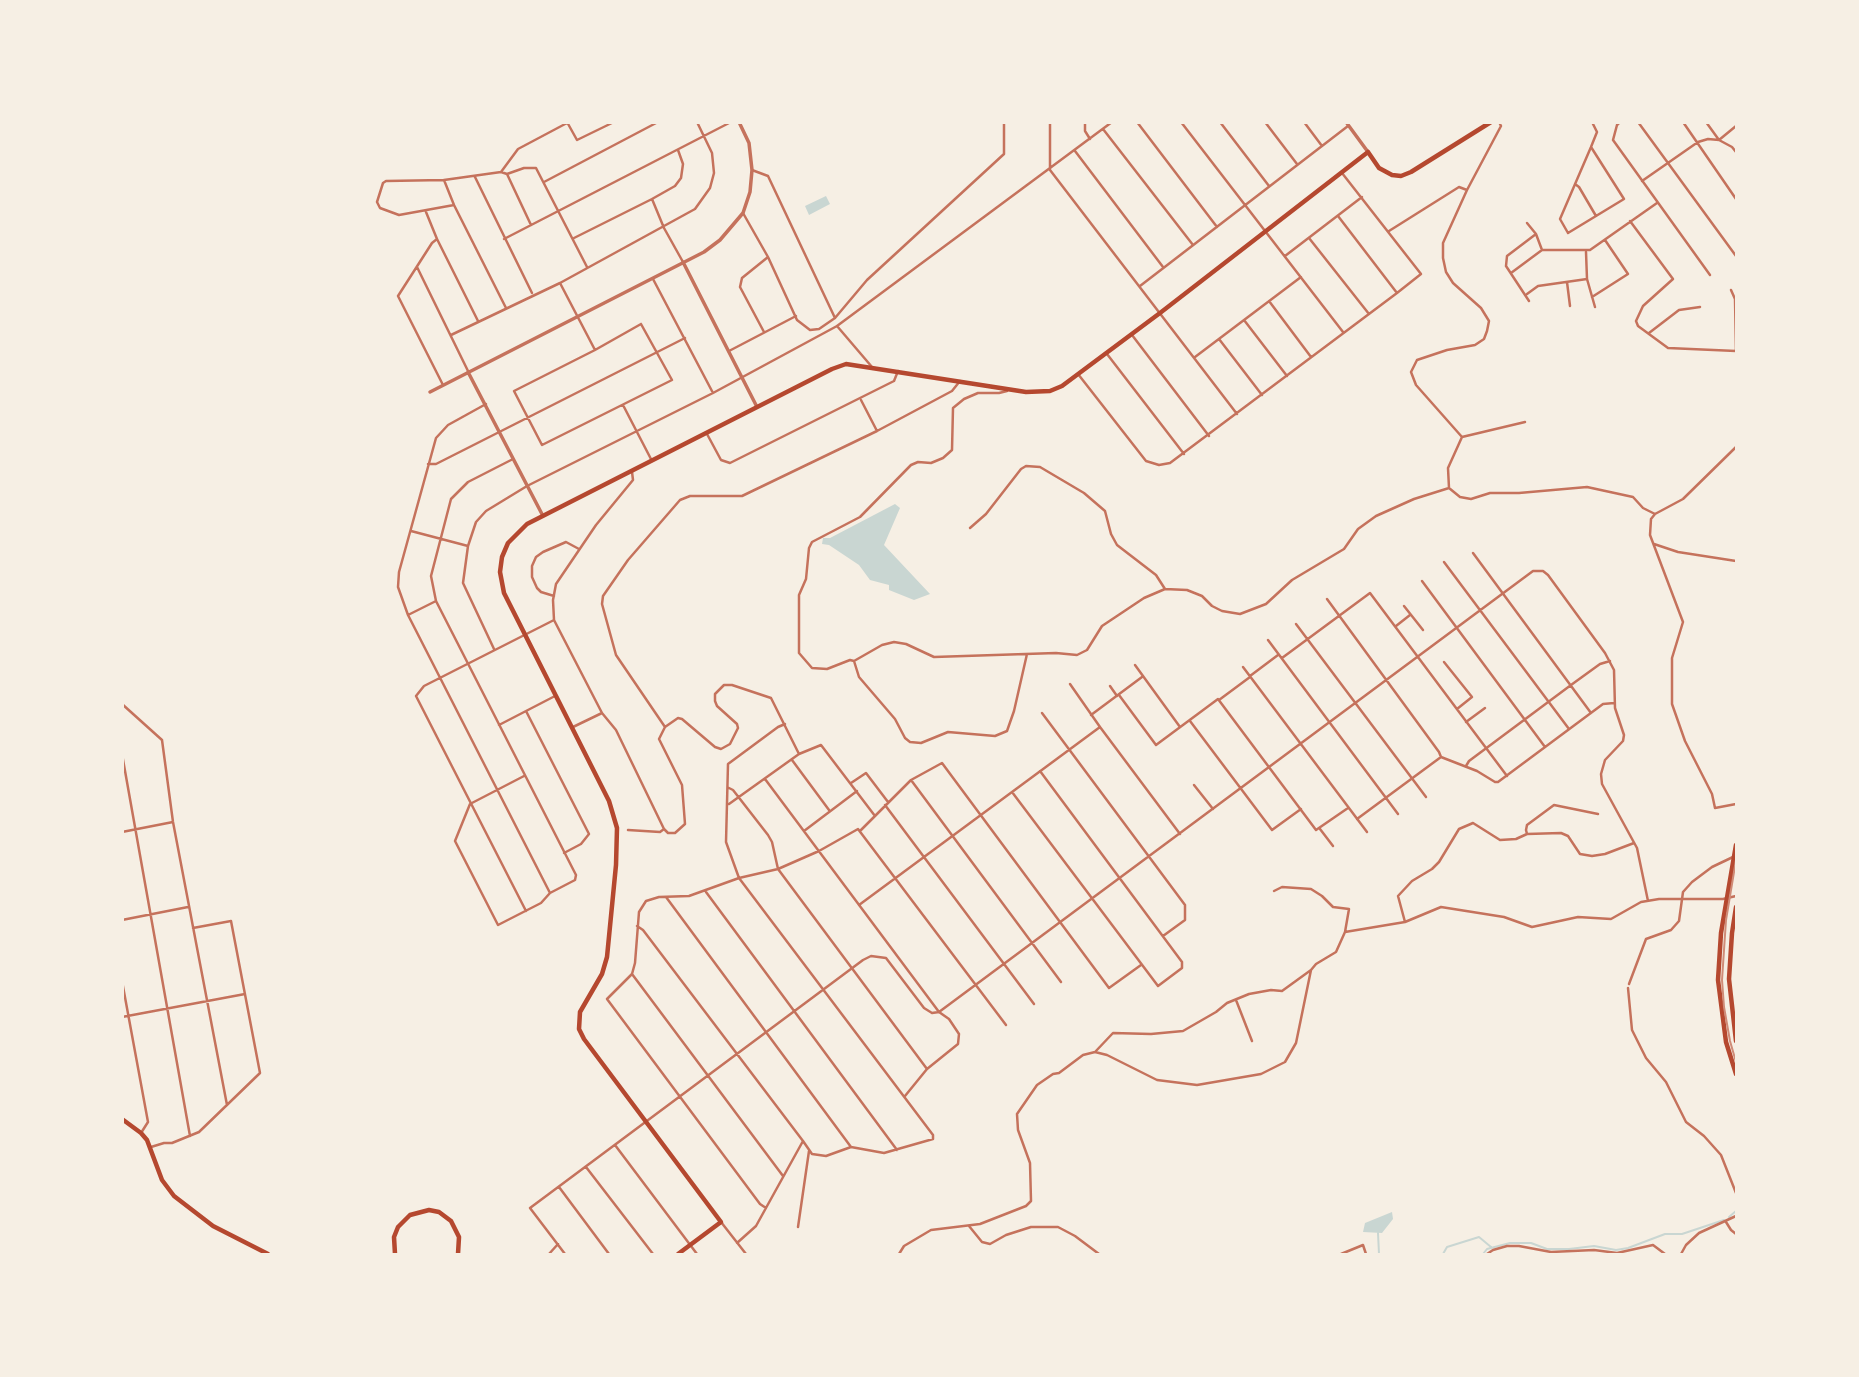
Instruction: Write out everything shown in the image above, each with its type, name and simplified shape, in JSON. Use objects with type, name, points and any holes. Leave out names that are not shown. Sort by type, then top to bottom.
[{"type":"main road","points":[[678,1255],[721,1222],[579,1030],[580,1013],[602,974],[607,957],[618,841],[615,817],[504,593],[499,572],[502,557],[515,533],[542,516],[846,364],[1038,393],[1050,391],[1160,313],[1368,152],[1379,167],[1392,175],[1401,176],[1491,122]]},
{"type":"main road","points":[[1737,845],[1718,956],[1718,980],[1726,1042],[1737,1074]]},
{"type":"main road","points":[[1737,906],[1729,979],[1737,1041]]},
{"type":"main road","points":[[122,1119],[141,1133],[151,1147],[162,1180],[174,1196],[213,1226],[268,1255]]},
{"type":"main road","points":[[395,1255],[394,1237],[398,1227],[410,1215],[429,1210],[451,1221],[459,1237],[458,1255]]},
{"type":"street","points":[[604,122],[607,127]]},
{"type":"street","points":[[501,172],[519,149],[567,123],[577,140],[614,122]]},
{"type":"street","points":[[544,182],[658,122]]},
{"type":"street","points":[[451,335],[560,282],[695,209],[710,188],[714,173],[712,153],[697,122]]},
{"type":"street","points":[[504,239],[730,122]]},
{"type":"street","points":[[430,392],[653,279],[704,252],[720,240],[743,213],[750,192],[752,170],[749,143],[739,122]]},
{"type":"street","points":[[743,213],[802,326],[810,330],[819,329],[835,318],[867,280],[1004,154],[1003,122]]},
{"type":"street","points":[[1050,122],[1050,170],[1237,414]]},
{"type":"street","points":[[1086,122],[1085,131],[1090,139]]},
{"type":"street","points":[[494,649],[463,583],[468,546],[476,522],[486,511],[527,486],[713,393],[837,326],[1112,122]]},
{"type":"street","points":[[1137,122],[1217,227]]},
{"type":"street","points":[[1181,122],[1343,332]]},
{"type":"street","points":[[1220,122],[1269,186]]},
{"type":"street","points":[[1265,122],[1298,164]]},
{"type":"street","points":[[1304,122],[1322,146]]},
{"type":"street","points":[[1462,437],[1416,385],[1411,372],[1417,360],[1447,350],[1475,345],[1484,339],[1487,331],[1489,321],[1481,307],[1453,283],[1446,272],[1443,243],[1501,126],[1499,122]]},
{"type":"street","points":[[1591,147],[1624,199],[1568,233],[1560,219],[1597,132],[1592,122]]},
{"type":"street","points":[[1620,122],[1616,125],[1613,140],[1710,275]]},
{"type":"street","points":[[1638,122],[1737,256]]},
{"type":"street","points":[[1683,122],[1737,199]]},
{"type":"street","points":[[1706,122],[1719,139],[1737,152]]},
{"type":"street","points":[[1139,286],[1347,124],[1368,152]]},
{"type":"street","points":[[1642,182],[1698,142],[1719,139],[1737,126]]},
{"type":"street","points":[[1103,129],[1193,245]]},
{"type":"street","points":[[573,238],[675,186],[681,178],[683,164],[678,150]]},
{"type":"street","points":[[1075,151],[1163,267]]},
{"type":"street","points":[[454,205],[399,215],[380,208],[377,202],[383,183],[444,180],[501,172],[507,174],[524,168],[536,168],[587,267]]},
{"type":"street","points":[[752,170],[768,176],[835,318]]},
{"type":"street","points":[[1077,374],[1146,461],[1159,465],[1170,463],[1398,293],[1421,274],[1342,173]]},
{"type":"street","points":[[507,174],[531,225]]},
{"type":"street","points":[[475,177],[533,295]]},
{"type":"street","points":[[444,180],[506,308]]},
{"type":"street","points":[[1575,184],[1596,216]]},
{"type":"street","points":[[1388,231],[1459,187],[1467,190]]},
{"type":"street","points":[[1285,256],[1362,198]]},
{"type":"street","points":[[652,199],[664,228],[757,407]]},
{"type":"street","points":[[1511,273],[1542,250],[1586,251],[1657,203]]},
{"type":"street","points":[[426,212],[436,239],[478,322]]},
{"type":"street","points":[[1338,216],[1398,293]]},
{"type":"street","points":[[1630,222],[1673,279],[1643,306],[1636,321],[1638,326],[1668,348],[1736,351],[1735,299],[1731,290]]},
{"type":"street","points":[[1527,223],[1536,234],[1542,250]]},
{"type":"street","points":[[1529,301],[1506,266],[1507,256],[1536,234]]},
{"type":"street","points":[[1309,238],[1368,314]]},
{"type":"street","points":[[436,239],[398,296],[443,385]]},
{"type":"street","points":[[1592,297],[1628,274],[1605,240]]},
{"type":"street","points":[[1586,251],[1587,279],[1595,307]]},
{"type":"street","points":[[764,332],[740,287],[743,278],[768,257]]},
{"type":"street","points":[[416,267],[542,516]]},
{"type":"street","points":[[1195,357],[1301,277]]},
{"type":"street","points":[[653,279],[713,393]]},
{"type":"street","points":[[1525,295],[1538,286],[1587,279]]},
{"type":"street","points":[[560,282],[595,350]]},
{"type":"street","points":[[1567,282],[1570,306]]},
{"type":"street","points":[[1269,301],[1311,357]]},
{"type":"street","points":[[1648,334],[1679,310],[1700,307]]},
{"type":"street","points":[[729,351],[796,316]]},
{"type":"street","points":[[1244,320],[1287,376]]},
{"type":"street","points":[[641,324],[657,352],[672,380],[542,445],[514,391],[641,324]]},
{"type":"street","points":[[837,326],[873,367]]},
{"type":"street","points":[[1131,333],[1209,436]]},
{"type":"street","points":[[428,464],[436,464],[685,338]]},
{"type":"street","points":[[1219,339],[1262,395]]},
{"type":"street","points":[[1106,352],[1184,454]]},
{"type":"street","points":[[707,433],[721,460],[730,463],[894,381],[898,371]]},
{"type":"street","points":[[665,727],[616,654],[602,604],[603,596],[628,560],[680,500],[690,496],[742,496],[877,431],[952,391],[961,381]]},
{"type":"street","points":[[1013,389],[999,393],[978,393],[964,399],[953,408],[952,450],[931,463],[918,462],[911,465],[860,517],[812,542],[806,579],[799,595],[799,653],[811,668],[827,669],[850,660],[854,662],[882,645],[894,642],[906,644],[934,657],[1084,653],[1102,626],[1144,598],[1165,589],[1187,590],[1202,596],[1222,611],[1240,614],[1266,604],[1311,566],[1343,549],[1358,529],[1376,516],[1414,499],[1449,488]]},
{"type":"street","points":[[860,398],[877,431]]},
{"type":"street","points":[[486,404],[448,425],[436,438],[399,572],[398,587],[408,615],[550,893]]},
{"type":"street","points":[[623,405],[652,461]]},
{"type":"street","points":[[1462,437],[1525,422]]},
{"type":"street","points":[[1449,488],[1448,468],[1462,437]]},
{"type":"street","points":[[1737,447],[1683,499],[1651,519],[1650,535],[1684,622],[1672,658],[1672,704],[1691,756],[1709,788],[1715,808],[1737,804]]},
{"type":"street","points":[[513,459],[468,482],[451,499],[431,576],[436,601],[576,874],[575,880],[550,893],[541,903],[498,925],[455,841],[470,804],[524,776]]},
{"type":"street","points":[[970,528],[986,514],[1021,469],[1026,466],[1040,467],[1084,493],[1105,511],[1117,545],[1156,575],[1165,589]]},
{"type":"street","points":[[632,471],[633,480],[556,584],[554,620],[602,713],[616,730],[664,829],[668,833],[675,833],[685,824],[682,785],[659,739],[665,727],[673,720],[682,719],[715,747],[726,747],[738,728],[717,706],[715,694],[724,685],[732,685],[771,698],[799,754]]},
{"type":"street","points":[[1449,488],[1460,496],[1476,499],[1490,493],[1587,487],[1633,497],[1643,508],[1656,514]]},
{"type":"street","points":[[411,531],[468,546]]},
{"type":"street","points":[[554,596],[537,588],[532,566],[536,558],[566,542],[579,550]]},
{"type":"street","points":[[1653,544],[1678,552],[1737,561]]},
{"type":"street","points":[[1473,553],[1591,713]]},
{"type":"street","points":[[1444,562],[1569,729]]},
{"type":"street","points":[[565,1255],[530,1209],[852,969],[871,956],[886,958],[924,1008],[932,1013],[939,1012],[1533,571],[1543,571],[1614,670],[1614,704],[1624,735],[1623,741],[1605,760],[1601,774],[1602,784],[1640,856],[1648,901]]},
{"type":"street","points":[[1422,581],[1545,747]]},
{"type":"street","points":[[1110,686],[1156,745],[1370,593],[1507,776]]},
{"type":"street","points":[[1327,599],[1441,757],[1477,771],[1495,782],[1507,776],[1603,704],[1614,704]]},
{"type":"street","points":[[408,615],[436,601]]},
{"type":"street","points":[[1404,606],[1423,630]]},
{"type":"street","points":[[1396,627],[1410,615]]},
{"type":"street","points":[[526,911],[416,696],[424,686],[554,620]]},
{"type":"street","points":[[1296,624],[1426,797]]},
{"type":"street","points":[[1268,640],[1398,814]]},
{"type":"street","points":[[854,662],[859,677],[895,719],[905,738],[910,742],[921,743],[948,733],[995,736],[1007,732],[1027,654]]},
{"type":"street","points":[[1466,767],[1469,761],[1571,685],[1600,664],[1610,661]]},
{"type":"street","points":[[1444,662],[1472,697],[1457,709]]},
{"type":"street","points":[[1135,666],[1180,727]]},
{"type":"street","points":[[1243,667],[1367,832]]},
{"type":"street","points":[[1091,715],[1144,677]]},
{"type":"street","points":[[1070,684],[1180,834]]},
{"type":"street","points":[[499,724],[555,695]]},
{"type":"street","points":[[1219,700],[1316,830],[1348,808]]},
{"type":"street","points":[[122,704],[162,740],[173,822],[227,1105]]},
{"type":"street","points":[[1466,722],[1485,708]]},
{"type":"street","points":[[526,711],[589,834],[581,844],[564,853]]},
{"type":"street","points":[[572,728],[602,713]]},
{"type":"street","points":[[1042,713],[1185,905],[1185,920],[1163,936]]},
{"type":"street","points":[[1189,720],[1272,830],[1301,809]]},
{"type":"street","points":[[637,926],[643,930],[811,1154],[826,1156],[851,1147],[884,1153],[933,1139],[933,1135],[739,878],[726,842],[728,764],[785,724]]},
{"type":"street","points":[[859,905],[1100,727]]},
{"type":"street","points":[[727,805],[799,754],[821,745],[875,816]]},
{"type":"street","points":[[122,754],[190,1136]]},
{"type":"street","points":[[1357,820],[1441,757]]},
{"type":"street","points":[[792,760],[830,811]]},
{"type":"street","points":[[860,831],[911,780],[942,763],[1109,988],[1141,965]]},
{"type":"street","points":[[1012,792],[1158,986],[1182,968],[1182,962],[1040,771]]},
{"type":"street","points":[[850,783],[866,773],[924,857],[1034,1004]]},
{"type":"street","points":[[765,779],[939,1012],[949,1019],[959,1034],[960,1039],[953,1049],[927,1069],[904,1097]]},
{"type":"street","points":[[911,780],[1061,982]]},
{"type":"street","points":[[1194,785],[1213,809]]},
{"type":"street","points":[[728,787],[772,842],[778,869],[927,1069]]},
{"type":"street","points":[[804,831],[856,791]]},
{"type":"street","points":[[1527,834],[1527,825],[1554,805],[1598,814]]},
{"type":"street","points":[[122,832],[173,822]]},
{"type":"street","points":[[1405,922],[1398,896],[1412,881],[1439,862],[1459,829],[1473,823],[1500,840],[1516,839],[1527,834],[1561,833],[1567,836],[1580,854],[1592,856],[1634,843]]},
{"type":"street","points":[[1320,828],[1333,846]]},
{"type":"street","points":[[628,830],[660,832],[664,829]]},
{"type":"street","points":[[766,1209],[607,999],[632,974],[639,912],[646,901],[706,892],[739,878],[778,869],[819,851],[858,829],[1006,1025]]},
{"type":"street","points":[[1734,856],[1698,876],[1683,892],[1679,921],[1671,930],[1646,939],[1628,986],[1632,1030],[1646,1058],[1666,1082],[1686,1122],[1721,1155],[1737,1193]]},
{"type":"street","points":[[1095,1052],[1113,1033],[1183,1031],[1250,994],[1282,991],[1336,952],[1345,932],[1349,909],[1333,907],[1311,889],[1282,887],[1274,891]]},
{"type":"street","points":[[706,892],[897,1150]]},
{"type":"street","points":[[1345,932],[1405,922],[1449,906],[1504,917],[1532,927],[1578,917],[1611,919],[1641,902],[1737,896]]},
{"type":"street","points":[[666,897],[851,1147]]},
{"type":"street","points":[[122,920],[189,907]]},
{"type":"street","points":[[151,1147],[199,1132],[260,1073],[231,921],[193,928]]},
{"type":"street","points":[[899,1255],[904,1246],[932,1230],[969,1226],[1017,1209],[1031,1201],[1030,1163],[1018,1130],[1017,1114],[1037,1085],[1052,1074],[1059,1073],[1083,1055],[1095,1052],[1107,1055],[1157,1080],[1179,1084],[1204,1086],[1268,1072],[1285,1062],[1296,1043],[1311,970]]},
{"type":"street","points":[[632,974],[784,1177]]},
{"type":"street","points":[[122,981],[148,1122],[141,1133]]},
{"type":"street","points":[[122,1017],[245,994]]},
{"type":"street","points":[[1236,1000],[1252,1041]]},
{"type":"street","points":[[737,1243],[756,1226],[803,1141]]},
{"type":"street","points":[[615,1145],[697,1255]]},
{"type":"street","points":[[798,1227],[809,1150]]},
{"type":"street","points":[[586,1167],[653,1255]]},
{"type":"street","points":[[1731,1176],[1737,1174]]},
{"type":"street","points":[[558,1186],[609,1255]]},
{"type":"street","points":[[1681,1255],[1686,1245],[1699,1233],[1737,1216]]},
{"type":"street","points":[[721,1222],[746,1255]]},
{"type":"street","points":[[1726,1222],[1737,1234]]},
{"type":"street","points":[[969,1226],[982,1242],[990,1244],[1006,1235],[1031,1227],[1058,1227],[1075,1236],[1099,1255]]},
{"type":"street","points":[[549,1255],[558,1244]]},
{"type":"street","points":[[1341,1255],[1363,1245],[1367,1255]]},
{"type":"street","points":[[1486,1255],[1519,1246],[1551,1252],[1594,1250],[1617,1254],[1653,1245],[1665,1255]]},
{"type":"shaded area","points":[[826,196],[830,204],[809,215],[805,206]]},
{"type":"shaded area","points":[[895,504],[900,508],[884,545],[930,594],[914,600],[889,590],[889,585],[870,580],[859,565],[829,545],[822,544],[823,538],[830,538]]},
{"type":"shaded area","points":[[1392,1212],[1393,1219],[1382,1233],[1363,1232],[1365,1223]]},
{"type":"waterway","points":[[1729,1217],[1736,1211]]},
{"type":"waterway","points":[[1483,1254],[1487,1249],[1510,1243],[1531,1243],[1547,1249],[1594,1246],[1616,1250],[1665,1234],[1682,1234],[1724,1220]]},
{"type":"waterway","points":[[1378,1233],[1379,1254]]},
{"type":"waterway","points":[[1443,1254],[1447,1247],[1479,1237],[1491,1247]]},
{"type":"tram line","points":[[1736,860],[1726,920],[1722,980],[1724,1007],[1736,1062]]}]
